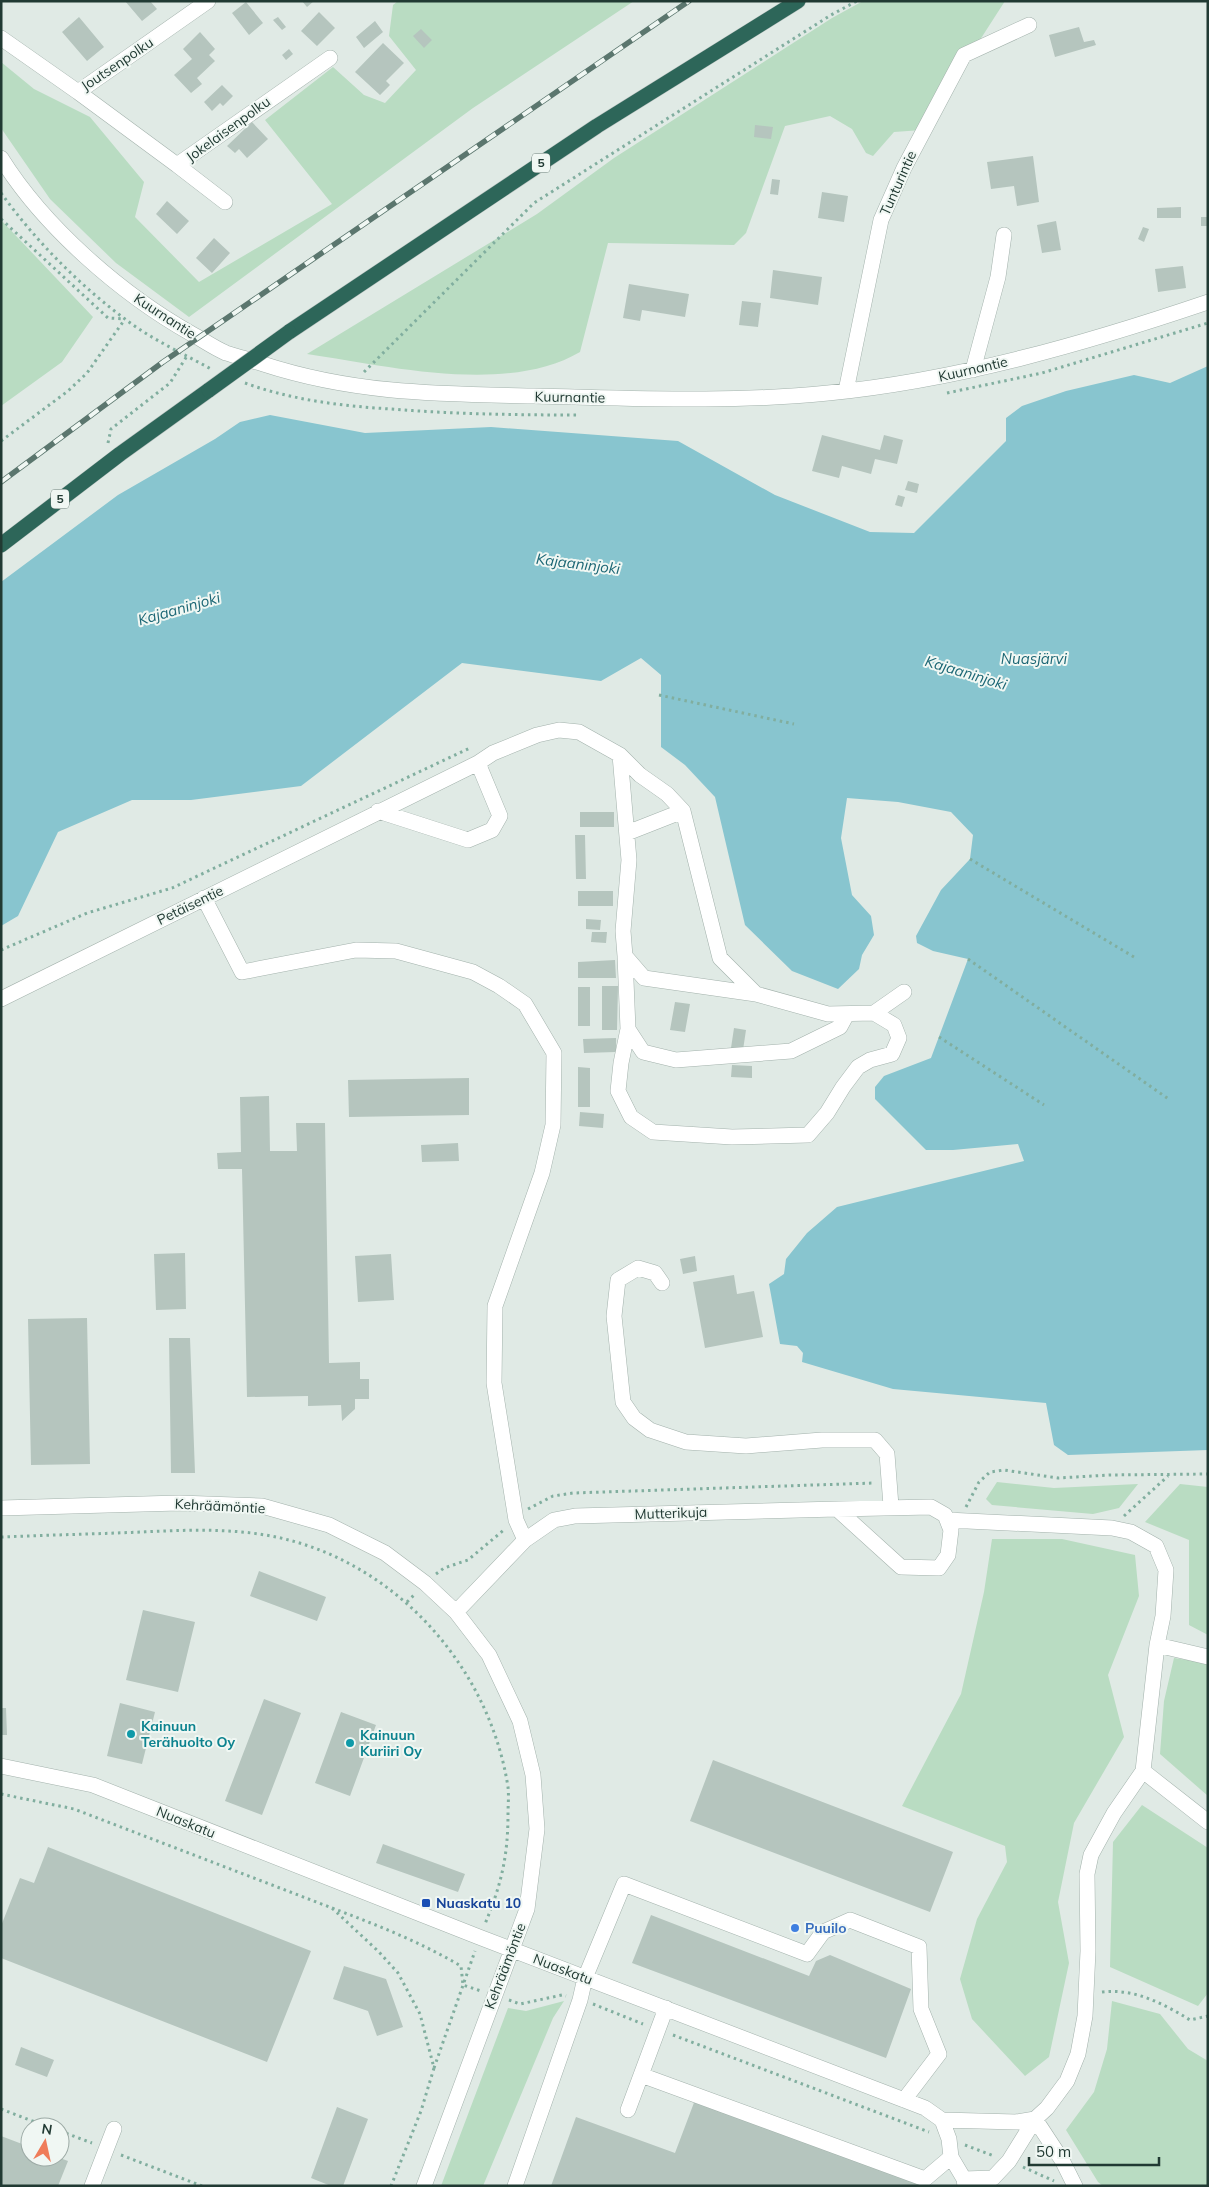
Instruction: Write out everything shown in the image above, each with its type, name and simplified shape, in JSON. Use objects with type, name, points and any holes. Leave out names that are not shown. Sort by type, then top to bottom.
[{"type":"highway","name":"5","points":[[1,545],[120,454],[289,332],[597,126],[798,1]]},
{"type":"street","name":"Joutsenpolku","points":[[1,38],[78,92],[208,1]]},
{"type":"street","name":"Tunturintie","points":[[846,391],[882,220],[904,168],[964,55],[1028,25]]},
{"type":"street","name":"Jokelaisenpolku","points":[[78,92],[177,165],[330,58]]},
{"type":"street","name":"Kuurnantie","points":[[1,158],[41,209],[78,250],[125,290],[176,325],[225,352],[297,375],[350,386],[406,392],[620,398],[741,398],[846,391],[973,370],[1062,348],[1208,302]]},
{"type":"street","points":[[177,165],[225,202]]},
{"type":"street","points":[[973,370],[998,277],[1004,235]]},
{"type":"street","name":"Petäisentie","points":[[1,999],[478,763],[493,753],[537,735],[559,730],[579,732],[620,755],[640,775],[667,794],[683,810]]},
{"type":"street","points":[[620,755],[629,860],[623,931],[626,956],[628,1029],[618,1091],[631,1117],[653,1132],[732,1137],[808,1135],[827,1113],[858,1067],[870,1060],[892,1054],[899,1038],[894,1025],[874,1013]]},
{"type":"street","points":[[378,812],[468,840],[492,830],[500,816],[478,763]]},
{"type":"street","points":[[627,833],[683,810],[720,958],[756,994]]},
{"type":"street","points":[[204,898],[242,972],[356,950],[396,951],[473,972],[499,986],[525,1004],[554,1053],[553,1125],[542,1173],[495,1306],[494,1383],[516,1520],[525,1540]]},
{"type":"street","points":[[626,956],[644,978],[756,994],[828,1014],[874,1013],[904,992]]},
{"type":"street","points":[[628,1029],[643,1052],[676,1060],[791,1051],[840,1027],[847,1014]]},
{"type":"street","points":[[662,1283],[655,1273],[638,1268],[618,1280],[614,1316],[618,1362],[623,1402],[634,1418],[650,1430],[686,1442],[746,1446],[822,1440],[875,1440],[887,1454],[891,1506]]},
{"type":"street","name":"Kehräämöntie","points":[[1,1508],[178,1503],[262,1506],[294,1514],[329,1525],[385,1553],[425,1583],[456,1612],[489,1655],[520,1721],[533,1775],[537,1829],[533,1865],[527,1909],[494,1995],[450,2121],[424,2186]]},
{"type":"street","name":"Mutterikuja","points":[[456,1612],[525,1540],[554,1520],[575,1516],[891,1506],[931,1507],[953,1520]]},
{"type":"street","points":[[836,1509],[901,1567],[939,1568],[948,1556],[953,1520],[1112,1528],[1131,1532],[1156,1546],[1166,1570],[1163,1616],[1156,1646],[1143,1771],[1114,1813],[1091,1855],[1086,1894],[1088,1951],[1085,2016],[1078,2054],[1067,2081],[1047,2108],[1035,2119],[1008,2161],[993,2178],[965,2182],[951,2156],[942,2120],[1016,2122],[1035,2119]]},
{"type":"street","points":[[1156,1646],[1208,1657]]},
{"type":"street","name":"Nuaskatu","points":[[1,1766],[93,1785],[479,1938],[925,2108],[942,2120]]},
{"type":"street","points":[[1143,1771],[1208,1822]]},
{"type":"street","points":[[515,2186],[580,2000],[585,1978],[624,1884],[807,1954],[823,1932],[850,1920],[919,1947],[921,2009],[939,2054],[904,2100]]},
{"type":"street","points":[[628,2110],[666,2008]]},
{"type":"street","points":[[641,2074],[925,2179],[951,2156]]},
{"type":"street","points":[[1035,2119],[1062,2160],[1075,2186]]},
{"type":"street","points":[[92,2186],[114,2129]]},
{"type":"path","points":[[332,405],[534,203],[857,1]]},
{"type":"path","points":[[1,193],[22,222],[64,265],[125,319]]},
{"type":"path","points":[[1,218],[108,318],[125,319]]},
{"type":"path","points":[[1,441],[68,391],[87,373],[125,319]]},
{"type":"path","points":[[120,454],[107,442],[112,429],[170,384],[187,356]]},
{"type":"path","points":[[659,695],[794,724]]},
{"type":"path","points":[[1,950],[87,913],[172,888],[466,748],[482,747],[493,753]]},
{"type":"path","points":[[970,859],[1134,957]]},
{"type":"path","points":[[968,959],[1170,1100]]},
{"type":"path","points":[[939,1037],[1044,1105]]},
{"type":"path","points":[[953,1520],[979,1482],[990,1472],[1004,1470],[1058,1478],[1109,1475],[1168,1476],[1208,1474]]},
{"type":"path","points":[[1112,1528],[1168,1476]]},
{"type":"path","points":[[1,1537],[200,1530],[245,1531],[282,1538],[346,1562],[377,1580],[407,1602],[438,1634],[463,1667],[482,1702],[500,1753],[508,1788],[506,1860],[499,1891],[479,1938],[421,2111],[391,2186]]},
{"type":"path","points":[[1,1794],[74,1809],[385,1927],[432,1948],[461,1966],[463,1985]]},
{"type":"path","points":[[332,1908],[379,1952],[398,1973],[420,2014],[434,2068]]},
{"type":"path","points":[[463,1985],[520,2004],[562,1995],[580,2000],[948,2139]]},
{"type":"path","points":[[1086,1994],[1112,1991],[1138,1994],[1190,2020],[1208,2016]]},
{"type":"path","points":[[1,2109],[22,2117]]},
{"type":"path","points":[[70,2135],[202,2186]]},
{"type":"green space","points":[[398,1],[634,1],[473,108],[189,317],[116,263],[50,199],[1,128],[1,62],[34,89],[90,117],[144,182],[135,217],[199,282],[332,204],[265,120],[333,67],[364,95],[385,103],[416,70],[389,36],[393,5]]},
{"type":"green space","points":[[863,1],[1005,1],[922,130],[894,132],[873,156],[866,153],[852,129],[830,116],[785,126],[746,233],[734,245],[608,243],[580,352],[551,365],[518,372],[483,375],[446,374],[410,370],[307,354],[537,214],[614,158],[832,18]]},
{"type":"green space","points":[[1,220],[93,317],[62,362],[1,406]]},
{"type":"green space","points":[[997,1482],[1054,1488],[1138,1484],[1119,1508],[1093,1514],[992,1505],[986,1499]]},
{"type":"green space","points":[[1180,1484],[1208,1487],[1208,1635],[1189,1625],[1189,1540],[1145,1522]]},
{"type":"green space","points":[[992,1539],[1062,1539],[1135,1555],[1139,1596],[1108,1675],[1124,1737],[1074,1823],[1058,1902],[1069,1963],[1049,2057],[1025,2076],[972,2019],[960,1979],[977,1919],[1007,1862],[1005,1846],[902,1806],[961,1694],[984,1592]]},
{"type":"green space","points":[[1174,1658],[1208,1663],[1208,1796],[1160,1754],[1164,1701]]},
{"type":"green space","points":[[1142,1805],[1208,1848],[1208,1993],[1198,2006],[1110,1967],[1113,1842]]},
{"type":"green space","points":[[564,2001],[553,2018],[483,2186],[441,2186],[508,2008],[526,2011]]},
{"type":"green space","points":[[1112,2001],[1160,2014],[1188,2049],[1208,2061],[1208,2186],[1103,2186],[1098,2182],[1066,2130],[1094,2092],[1107,2049]]},
{"type":"water","name":"Nuasjärvi","points":[[1208,366],[1208,1450],[1068,1455],[1054,1445],[1046,1403],[893,1389],[802,1362],[803,1353],[797,1346],[780,1344],[769,1284],[784,1274],[786,1259],[807,1233],[837,1207],[1024,1161],[1018,1144],[953,1150],[926,1150],[875,1099],[875,1087],[884,1076],[931,1058],[968,959],[933,951],[917,943],[916,936],[941,890],[970,859],[973,835],[951,812],[898,802],[847,798],[841,838],[852,895],[871,916],[874,935],[862,955],[859,969],[838,989],[792,971],[745,925],[715,797],[685,765],[661,747],[661,675],[641,658],[601,681],[462,663],[301,786],[191,800],[132,800],[58,832],[18,916],[1,926],[1,582],[118,495],[215,439],[240,422],[270,415],[365,433],[491,427],[678,441],[775,495],[870,532],[914,533],[1006,441],[1006,418],[1022,406],[1066,391],[1134,375],[1170,383]]},
{"type":"building","points":[[125,1],[150,1],[157,9],[142,21]]},
{"type":"building","points":[[302,1],[314,1],[307,7]]},
{"type":"building","points":[[246,2],[263,23],[249,35],[232,13]]},
{"type":"building","points":[[319,12],[335,28],[317,46],[301,31]]},
{"type":"building","points":[[79,17],[104,47],[87,61],[62,32]]},
{"type":"building","points":[[278,17],[286,27],[282,30],[273,20]]},
{"type":"building","points":[[375,21],[383,32],[364,48],[356,37]]},
{"type":"building","points":[[1079,27],[1084,42],[1094,40],[1096,45],[1055,57],[1049,35]]},
{"type":"building","points":[[421,29],[432,40],[424,48],[413,36]]},
{"type":"building","points":[[200,32],[215,49],[209,55],[215,61],[197,78],[202,84],[191,93],[174,75],[192,59],[183,49]]},
{"type":"building","points":[[383,43],[404,63],[386,81],[390,85],[380,95],[355,72]]},
{"type":"building","points":[[289,49],[293,54],[286,60],[282,55]]},
{"type":"building","points":[[222,85],[233,96],[223,106],[220,103],[212,111],[204,102]]},
{"type":"building","points":[[252,122],[268,139],[247,158],[239,149],[235,153],[227,146]]},
{"type":"building","points":[[755,125],[773,127],[771,139],[754,137]]},
{"type":"building","points":[[1033,156],[1039,202],[1017,206],[1014,186],[991,189],[987,162]]},
{"type":"building","points":[[772,179],[780,180],[778,195],[770,194]]},
{"type":"building","points":[[822,192],[848,196],[844,222],[818,218]]},
{"type":"building","points":[[167,201],[189,221],[177,234],[156,214]]},
{"type":"building","points":[[1181,207],[1181,218],[1157,218],[1157,208]]},
{"type":"building","points":[[1201,217],[1208,217],[1208,226],[1201,226]]},
{"type":"building","points":[[1056,221],[1061,250],[1042,253],[1037,225]]},
{"type":"building","points":[[1143,227],[1149,229],[1144,242],[1138,239]]},
{"type":"building","points":[[214,238],[230,253],[212,273],[196,258]]},
{"type":"building","points":[[1183,266],[1186,288],[1158,292],[1155,269]]},
{"type":"building","points":[[773,270],[822,277],[818,305],[770,298]]},
{"type":"building","points":[[629,284],[689,294],[685,317],[642,310],[640,321],[623,318]]},
{"type":"building","points":[[742,301],[761,303],[758,327],[739,325]]},
{"type":"building","points":[[822,435],[880,450],[884,435],[903,440],[897,464],[875,459],[871,474],[842,466],[839,478],[812,471]]},
{"type":"building","points":[[908,481],[919,484],[917,493],[905,490]]},
{"type":"building","points":[[898,495],[905,497],[902,507],[895,505]]},
{"type":"building","points":[[580,812],[614,812],[614,827],[580,827]]},
{"type":"building","points":[[575,835],[585,835],[586,879],[576,879]]},
{"type":"building","points":[[578,891],[613,891],[613,906],[578,906]]},
{"type":"building","points":[[586,919],[601,920],[600,930],[586,929]]},
{"type":"building","points":[[592,932],[607,932],[606,943],[591,942]]},
{"type":"building","points":[[615,960],[616,978],[578,978],[578,962]]},
{"type":"building","points":[[602,986],[618,986],[617,1030],[602,1030]]},
{"type":"building","points":[[578,987],[590,987],[590,1026],[578,1026]]},
{"type":"building","points":[[675,1002],[690,1004],[685,1032],[670,1030]]},
{"type":"building","points":[[734,1028],[746,1030],[743,1050],[731,1048]]},
{"type":"building","points":[[616,1038],[616,1052],[584,1053],[583,1039]]},
{"type":"building","points":[[732,1065],[752,1066],[752,1078],[731,1077]]},
{"type":"building","points":[[578,1067],[590,1068],[590,1107],[578,1107]]},
{"type":"building","points":[[469,1078],[469,1115],[349,1117],[348,1080]]},
{"type":"building","points":[[269,1096],[270,1151],[297,1151],[296,1123],[325,1123],[329,1363],[360,1362],[360,1379],[369,1379],[369,1399],[355,1399],[355,1409],[342,1421],[341,1405],[308,1406],[308,1396],[247,1397],[242,1169],[218,1169],[217,1153],[241,1152],[240,1097]]},
{"type":"building","points":[[580,1112],[604,1114],[603,1128],[579,1126]]},
{"type":"building","points":[[458,1143],[459,1161],[422,1162],[421,1145]]},
{"type":"building","points":[[185,1253],[186,1309],[156,1310],[154,1254]]},
{"type":"building","points":[[391,1254],[394,1300],[358,1302],[355,1256]]},
{"type":"building","points":[[695,1256],[697,1271],[683,1274],[680,1259]]},
{"type":"building","points":[[734,1275],[737,1294],[754,1291],[763,1337],[705,1348],[693,1282]]},
{"type":"building","points":[[87,1318],[90,1464],[31,1465],[28,1319]]},
{"type":"building","points":[[169,1338],[190,1338],[195,1473],[171,1473]]},
{"type":"building","points":[[259,1571],[326,1597],[317,1621],[250,1596]]},
{"type":"building","points":[[143,1610],[195,1622],[178,1692],[126,1680]]},
{"type":"building","points":[[264,1699],[301,1713],[262,1815],[225,1801]]},
{"type":"building","name":"Kainuun Terähuolto Oy","points":[[120,1703],[155,1712],[142,1764],[107,1756]]},
{"type":"building","points":[[1,1708],[6,1708],[7,1735],[1,1735]]},
{"type":"building","name":"Kainuun Kuriiri Oy","points":[[341,1712],[376,1725],[350,1796],[315,1783]]},
{"type":"building","points":[[713,1760],[953,1852],[930,1912],[690,1821]]},
{"type":"building","points":[[383,1844],[465,1874],[458,1892],[376,1863]]},
{"type":"building","points":[[48,1847],[311,1951],[267,2062],[1,1958],[1,1926],[20,1878],[34,1883]]},
{"type":"building","points":[[651,1915],[809,1976],[816,1961],[830,1955],[911,1989],[886,2058],[632,1963]]},
{"type":"building","points":[[344,1966],[386,1979],[403,2027],[377,2036],[368,2011],[333,1999]]},
{"type":"building","points":[[21,2047],[54,2060],[47,2077],[15,2065]]},
{"type":"building","points":[[695,2100],[931,2186],[551,2186],[576,2117],[675,2153]]},
{"type":"building","points":[[337,2107],[368,2119],[343,2186],[331,2186],[311,2178]]},
{"type":"building","points":[[1,2136],[20,2143],[20,2167],[66,2167],[58,2186],[1,2186]]},
{"type":"railway","points":[[1,482],[163,362],[689,1]]},
{"type":"place","name":"Kainuun Terähuolto Oy","points":[[131,1734]]},
{"type":"place","name":"Kainuun Kuriiri Oy","points":[[350,1743]]},
{"type":"place","name":"Nuaskatu 10","points":[[426,1903]]},
{"type":"place","name":"Puuilo","points":[[795,1928]]},
{"type":"water label","name":"Kajaaninjoki","points":[[578,564]]},
{"type":"water label","name":"Kajaaninjoki","points":[[179,609]]},
{"type":"water label","name":"Kajaaninjoki","points":[[966,673]]}]
